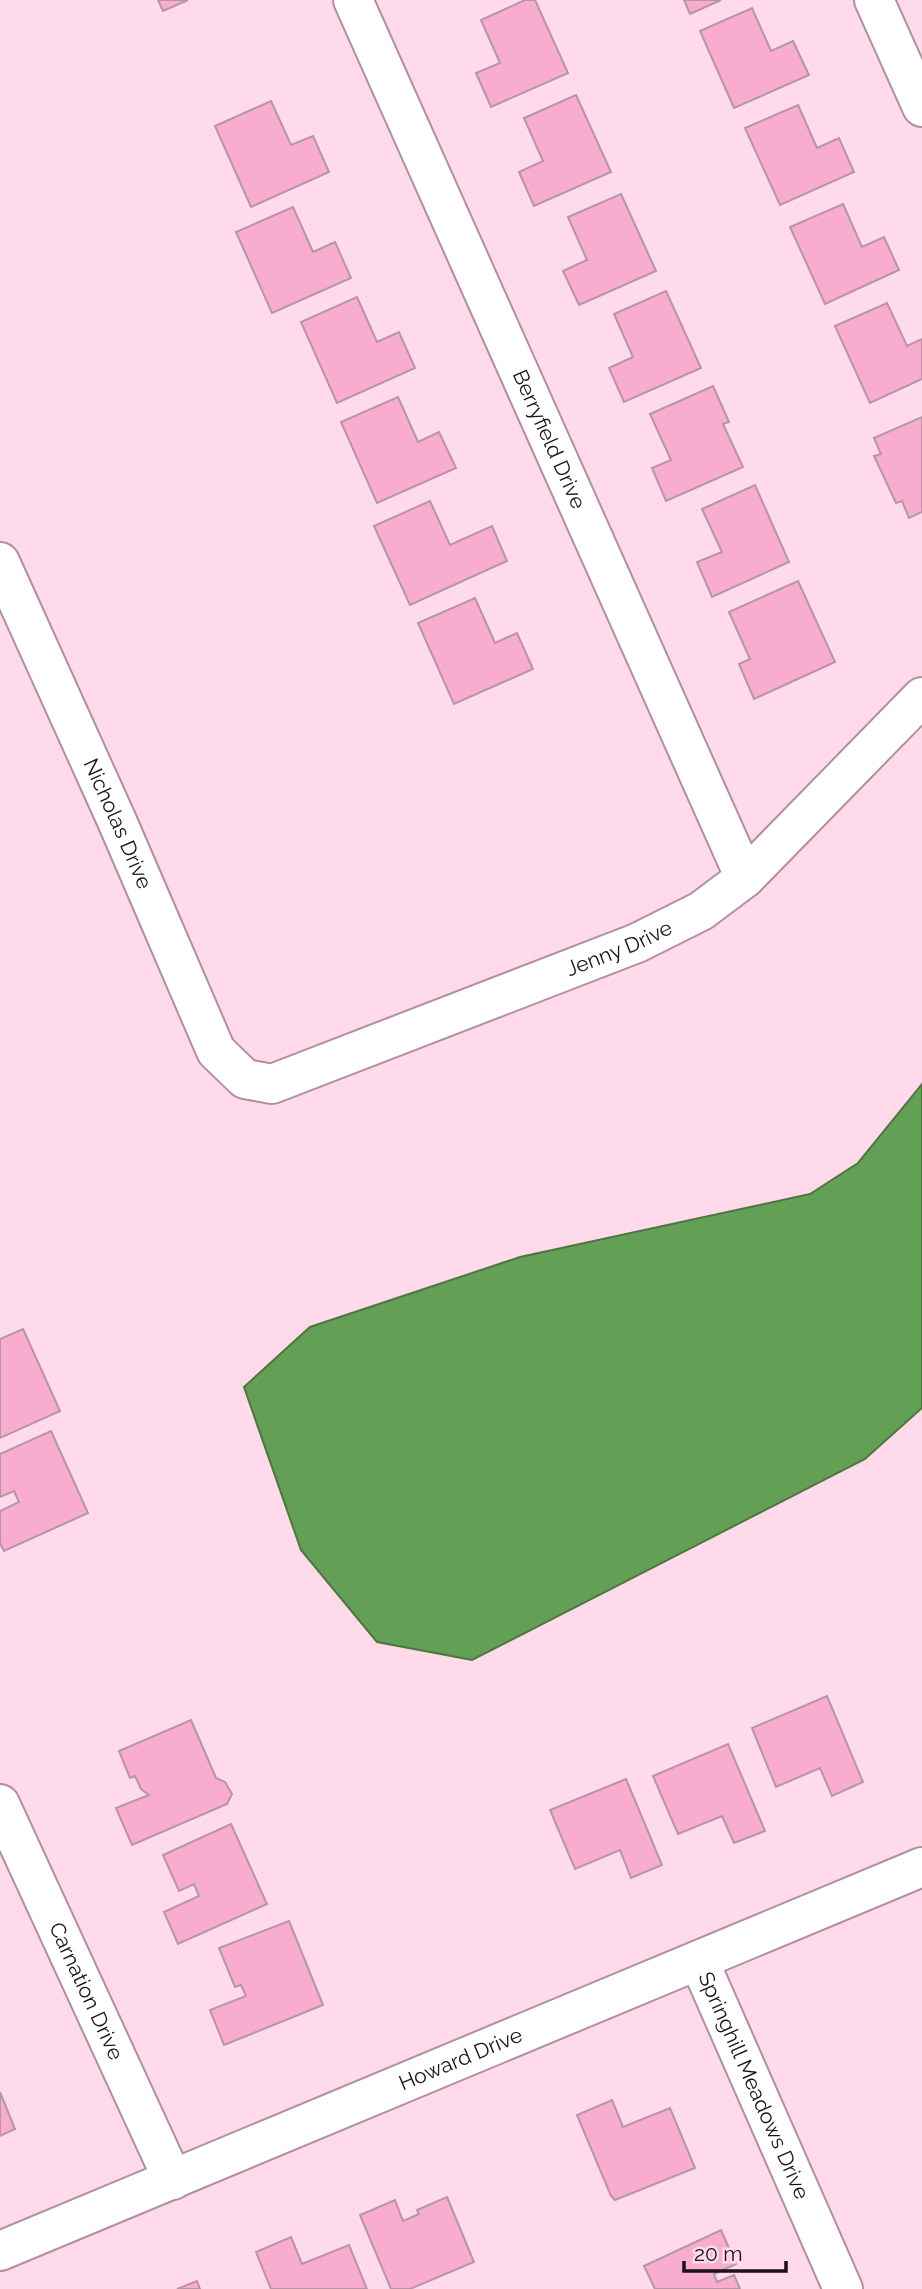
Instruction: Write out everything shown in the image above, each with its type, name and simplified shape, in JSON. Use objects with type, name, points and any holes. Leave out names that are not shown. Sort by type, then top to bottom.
[{"type":"street","name":"Berryfield Drive","points":[[353,0],[745,878]]},
{"type":"street","points":[[874,0],[922,107]]},
{"type":"street","name":"Nicholas Drive","points":[[0,562],[117,821],[216,1051],[245,1079]]},
{"type":"street","name":"Jenny Drive","points":[[245,1079],[272,1084],[637,943],[701,911],[745,878],[922,697]]},
{"type":"street","name":"Carnation Drive","points":[[0,1804],[173,2180]]},
{"type":"street","name":"Howard Drive","points":[[0,2251],[922,1867]]},
{"type":"street","name":"Springhill Meadows Drive","points":[[699,1961],[843,2289]]},
{"type":"shaded area","points":[[922,1084],[922,1408],[865,1459],[472,1660],[377,1642],[301,1550],[244,1387],[310,1327],[520,1257],[810,1194],[858,1163]]},
{"type":"building","points":[[158,0],[188,0],[163,11]]},
{"type":"building","points":[[525,0],[535,0],[568,73],[491,107],[476,73],[500,63],[481,20]]},
{"type":"building","points":[[684,0],[721,0],[690,14]]},
{"type":"building","points":[[752,8],[771,51],[793,41],[809,75],[734,108],[700,31]]},
{"type":"building","points":[[576,95],[611,172],[534,206],[519,172],[543,161],[524,118]]},
{"type":"building","points":[[271,101],[291,145],[313,136],[329,172],[251,207],[215,126]]},
{"type":"building","points":[[798,105],[817,148],[839,138],[854,172],[780,205],[745,128]]},
{"type":"building","points":[[621,194],[656,271],[579,305],[563,271],[587,260],[568,217]]},
{"type":"building","points":[[843,204],[862,247],[884,237],[899,270],[825,304],[790,227]]},
{"type":"building","points":[[293,207],[313,252],[335,242],[351,278],[272,313],[236,232]]},
{"type":"building","points":[[666,291],[701,368],[624,402],[609,368],[633,357],[614,314]]},
{"type":"building","points":[[357,297],[377,342],[399,332],[415,368],[337,403],[301,322]]},
{"type":"building","points":[[887,303],[907,346],[922,339],[922,379],[870,403],[835,326]]},
{"type":"building","points":[[713,386],[729,422],[723,424],[743,467],[666,501],[652,468],[671,460],[650,414]]},
{"type":"building","points":[[398,397],[418,442],[439,432],[456,468],[377,503],[341,422]]},
{"type":"building","points":[[922,417],[922,512],[909,518],[902,501],[896,503],[874,456],[881,454],[874,438]]},
{"type":"building","points":[[755,485],[789,562],[712,597],[697,562],[722,552],[702,509]]},
{"type":"building","points":[[430,501],[450,545],[492,526],[507,561],[410,605],[374,526]]},
{"type":"building","points":[[798,581],[835,662],[754,699],[739,664],[750,659],[729,612]]},
{"type":"building","points":[[475,598],[495,643],[517,633],[533,669],[454,704],[418,623]]},
{"type":"building","points":[[23,1329],[60,1411],[0,1438],[0,1339]]},
{"type":"building","points":[[51,1431],[88,1513],[4,1551],[0,1543],[0,1511],[19,1502],[14,1491],[0,1497],[0,1454]]},
{"type":"building","points":[[827,1696],[863,1782],[832,1796],[820,1768],[776,1787],[752,1728]]},
{"type":"building","points":[[191,1720],[216,1778],[225,1782],[232,1794],[227,1804],[132,1845],[116,1808],[149,1795],[141,1789],[135,1776],[130,1778],[119,1751]]},
{"type":"building","points":[[728,1744],[765,1831],[734,1843],[722,1816],[678,1834],[653,1776]]},
{"type":"building","points":[[626,1779],[662,1865],[631,1878],[620,1850],[575,1869],[550,1810]]},
{"type":"building","points":[[231,1824],[267,1904],[178,1944],[164,1912],[199,1896],[194,1884],[179,1891],[163,1855]]},
{"type":"building","points":[[289,1921],[323,2005],[224,2045],[210,2010],[246,1996],[241,1985],[235,1987],[219,1948]]},
{"type":"building","points":[[0,2092],[15,2129],[0,2136]]},
{"type":"building","points":[[612,2100],[623,2127],[670,2108],[695,2168],[615,2200],[577,2115]]},
{"type":"building","points":[[447,2197],[474,2262],[410,2289],[391,2289],[360,2215],[395,2200],[403,2221],[419,2214],[417,2210]]},
{"type":"building","points":[[721,2230],[736,2264],[714,2274],[717,2282],[734,2275],[740,2289],[655,2289],[644,2266]]},
{"type":"building","points":[[291,2237],[302,2264],[349,2245],[367,2289],[271,2289],[256,2252]]},
{"type":"building","points":[[197,2281],[200,2289],[177,2289]]}]
